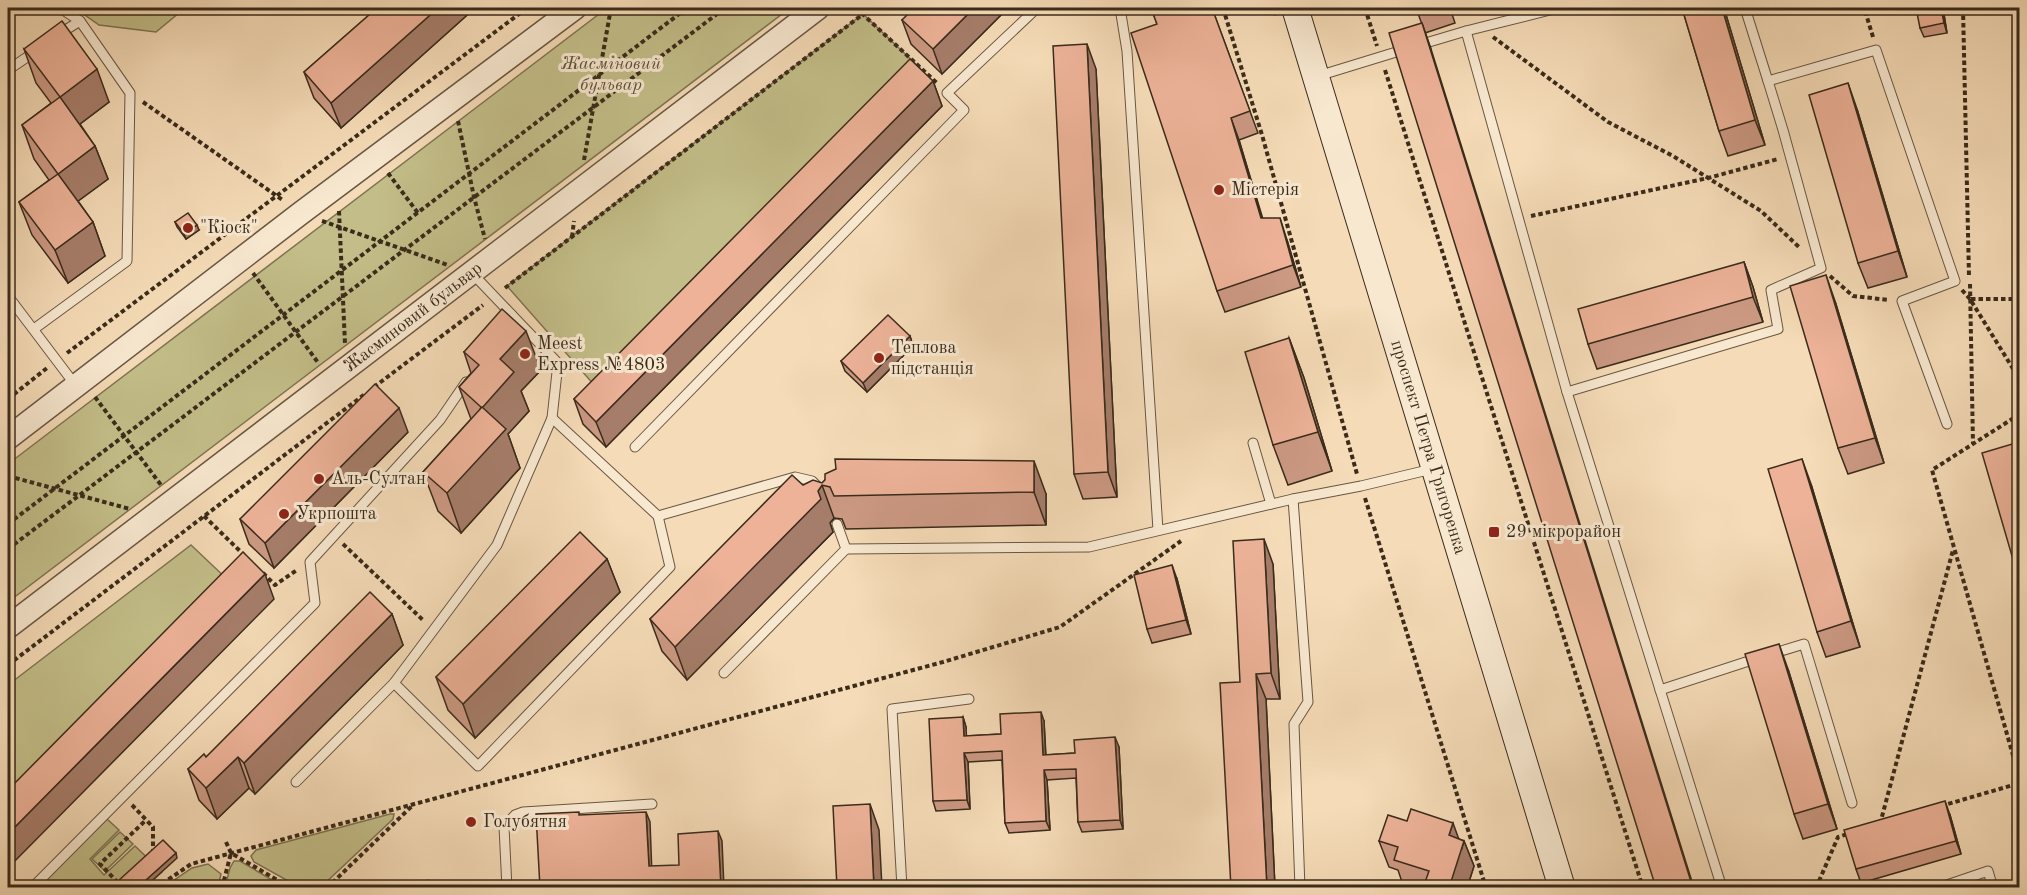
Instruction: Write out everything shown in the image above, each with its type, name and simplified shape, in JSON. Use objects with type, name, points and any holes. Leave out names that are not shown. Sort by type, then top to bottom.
[{"type":"main road","name":"проспект Петра Григоренка","points":[[1282,8],[1316,76],[1562,888]]},
{"type":"street","points":[[8,438],[575,8]]},
{"type":"street","name":"Жасминовий бульвар","points":[[8,627],[818,8]]},
{"type":"lane","points":[[34,329],[127,261],[130,93],[80,21],[60,8]]},
{"type":"lane","points":[[635,447],[964,110],[947,93],[1037,8]]},
{"type":"lane","points":[[1120,8],[1126,51],[1158,530]]},
{"type":"lane","points":[[1316,76],[1480,27],[1558,8]]},
{"type":"lane","points":[[1567,392],[1778,329],[1771,290],[1821,268],[1768,81],[1744,8]]},
{"type":"lane","points":[[53,39],[80,21]]},
{"type":"lane","points":[[1466,31],[1567,392],[1722,888]]},
{"type":"lane","points":[[8,69],[44,45]]},
{"type":"lane","points":[[1768,81],[1876,50],[1955,282],[1902,301],[1947,424]]},
{"type":"lane","points":[[296,782],[394,683],[497,545],[552,418],[558,363],[471,272]]},
{"type":"lane","points":[[8,296],[57,361],[80,383]]},
{"type":"lane","points":[[499,334],[512,315]]},
{"type":"lane","points":[[32,888],[315,603],[310,562],[440,420],[473,372]]},
{"type":"lane","points":[[394,683],[478,766],[670,567],[658,516],[552,418]]},
{"type":"lane","points":[[1253,443],[1271,504]]},
{"type":"lane","points":[[724,673],[846,549],[1089,547],[1293,498],[1361,486],[1435,468]]},
{"type":"lane","points":[[658,516],[795,477],[812,481],[822,490],[826,500]]},
{"type":"lane","points":[[1293,498],[1308,702],[1294,724],[1300,888]]},
{"type":"lane","points":[[837,524],[846,549]]},
{"type":"lane","points":[[1660,690],[1804,644],[1852,803]]},
{"type":"lane","points":[[902,888],[892,709],[969,699]]},
{"type":"lane","points":[[507,888],[504,827],[515,815],[523,812],[651,804]]},
{"type":"lane","points":[[1938,888],[1988,871],[1993,888]]},
{"type":"lane","points":[[427,888],[428,885],[436,888]]},
{"type":"path","points":[[8,399],[335,150],[527,8]]},
{"type":"path","points":[[572,237],[611,8]]},
{"type":"path","points":[[8,525],[687,8]]},
{"type":"path","points":[[8,549],[725,8]]},
{"type":"path","points":[[856,8],[947,93]]},
{"type":"path","points":[[8,665],[871,8]]},
{"type":"path","points":[[1223,8],[1262,135],[1361,486],[1486,888]]},
{"type":"path","points":[[1365,8],[1643,888]]},
{"type":"path","points":[[1876,50],[1866,14],[1882,8]]},
{"type":"path","points":[[1963,8],[1973,444]]},
{"type":"path","points":[[1480,27],[1608,122],[1673,156],[1761,211],[1853,296],[1902,301]]},
{"type":"path","points":[[446,68],[474,197],[490,258]]},
{"type":"path","points":[[335,150],[342,296],[338,374],[348,407]]},
{"type":"path","points":[[1519,219],[1708,178],[1790,156]]},
{"type":"path","points":[[225,234],[296,331],[338,374],[348,407]]},
{"type":"path","points":[[1955,282],[1970,299],[2019,380]]},
{"type":"path","points":[[1970,299],[2019,299]]},
{"type":"path","points":[[80,383],[124,436],[192,526]]},
{"type":"path","points":[[1933,809],[2019,782],[1932,470],[2019,414]]},
{"type":"path","points":[[8,476],[192,526]]},
{"type":"path","points":[[204,516],[252,562]]},
{"type":"path","points":[[334,536],[434,630]]},
{"type":"path","points":[[156,888],[191,864],[932,665],[1060,627],[1185,538]]},
{"type":"path","points":[[1890,822],[1879,825],[1953,550]]},
{"type":"path","points":[[260,569],[275,585],[310,562]]},
{"type":"path","points":[[123,796],[153,827],[153,858]]},
{"type":"path","points":[[327,888],[414,804]]},
{"type":"path","points":[[123,888],[100,864],[146,820]]},
{"type":"path","points":[[1816,888],[1838,837],[1859,831]]},
{"type":"path","points":[[226,842],[231,853],[291,888]]},
{"type":"path","points":[[222,888],[231,853]]},
{"type":"path","points":[[165,871],[171,877]]},
{"type":"green space","points":[[75,8],[185,8],[156,32],[99,25]]},
{"type":"green space","name":"Жасміновий бульвар","points":[[607,8],[790,8],[8,602],[8,464]]},
{"type":"green space","points":[[863,14],[920,68],[601,389],[595,386],[507,286]]},
{"type":"green space","points":[[191,545],[230,582],[8,808],[8,685]]},
{"type":"green space","points":[[394,814],[393,819],[321,887],[299,887],[254,862],[251,856],[256,850]]},
{"type":"green space","points":[[107,819],[119,830],[90,859],[104,875],[135,846],[162,872],[147,885],[132,871],[117,887],[37,888]]},
{"type":"green space","points":[[120,832],[133,844],[105,871],[92,859]]},
{"type":"green space","points":[[234,861],[240,861],[284,887],[225,887]]},
{"type":"green space","points":[[208,864],[221,874],[218,887],[164,887],[192,868]]},
{"type":"building","points":[[377,8],[438,8],[331,103],[304,72]]},
{"type":"building","points":[[914,8],[974,8],[933,49],[902,20]]},
{"type":"building","name":"Містерія","points":[[1151,8],[1199,8],[1200,10],[1212,8],[1250,111],[1231,118],[1261,218],[1280,218],[1293,265],[1217,291],[1131,33],[1157,24]]},
{"type":"building","points":[[1682,8],[1722,8],[1755,120],[1719,131]]},
{"type":"building","points":[[1916,8],[1941,8],[1944,23],[1920,28]]},
{"type":"building","points":[[62,21],[97,69],[60,97],[24,49]]},
{"type":"building","points":[[1422,23],[1693,888],[1656,888],[1389,33]]},
{"type":"building","points":[[1087,44],[1108,472],[1074,474],[1053,46]]},
{"type":"building","points":[[910,59],[933,81],[596,422],[574,399]]},
{"type":"building","points":[[1848,83],[1898,251],[1858,263],[1809,95]]},
{"type":"building","points":[[60,97],[95,146],[58,174],[22,125]]},
{"type":"building","points":[[58,174],[93,222],[55,250],[19,202]]},
{"type":"building","points":[[188,213],[197,225],[184,234],[175,222]]},
{"type":"building","points":[[1744,262],[1753,297],[1588,344],[1578,309]]},
{"type":"building","points":[[1826,275],[1875,438],[1838,448],[1790,286]]},
{"type":"building","points":[[502,309],[526,331],[500,359],[514,372],[482,408],[459,387],[479,365],[464,352]]},
{"type":"building","name":"Теплова підстанція","points":[[888,315],[910,336],[863,383],[841,361]]},
{"type":"building","points":[[1289,338],[1318,432],[1273,445],[1245,352]]},
{"type":"building","points":[[375,384],[399,408],[265,543],[240,519]]},
{"type":"building","points":[[482,407],[506,429],[447,493],[423,472]]},
{"type":"building","points":[[2019,442],[2019,580],[1982,453]]},
{"type":"building","points":[[835,459],[1034,461],[1034,492],[834,496],[830,487],[822,485],[818,491],[821,499],[675,647],[650,619],[792,475],[803,485],[813,480],[822,483],[825,480],[825,474],[836,469]]},
{"type":"building","points":[[1802,459],[1851,621],[1817,632],[1768,469]]},
{"type":"building","points":[[580,532],[607,559],[463,704],[436,677]]},
{"type":"building","points":[[1264,539],[1271,673],[1256,674],[1267,888],[1231,888],[1220,683],[1240,682],[1233,541]]},
{"type":"building","points":[[243,552],[265,574],[8,834],[8,790]]},
{"type":"building","points":[[1172,565],[1186,620],[1147,629],[1134,575]]},
{"type":"building","points":[[370,592],[392,614],[244,763],[238,757],[206,788],[188,769],[204,754],[206,757]]},
{"type":"building","points":[[2019,625],[2019,643],[2014,626]]},
{"type":"building","points":[[1779,644],[1828,804],[1794,814],[1745,654]]},
{"type":"building","points":[[1041,712],[1043,755],[1075,753],[1074,740],[1115,737],[1120,820],[1078,822],[1076,769],[1044,770],[1046,821],[1005,823],[1002,751],[964,753],[967,800],[933,801],[929,719],[963,717],[964,736],[1001,734],[1000,714]]},
{"type":"building","points":[[1945,801],[1956,841],[1856,869],[1844,830]]},
{"type":"building","points":[[870,804],[874,888],[837,888],[833,806]]},
{"type":"building","points":[[1411,809],[1453,823],[1449,835],[1464,841],[1449,888],[1423,888],[1429,871],[1394,860],[1398,847],[1379,841],[1388,815],[1407,821]]},
{"type":"building","points":[[579,812],[579,815],[646,812],[649,866],[679,865],[678,834],[718,831],[721,888],[540,888],[536,814]]},
{"type":"building","points":[[163,840],[176,853],[137,888],[123,888],[117,882]]},
{"type":"place","name":"Містерія","points":[[1219,190]]},
{"type":"place","name":"\"Кіоск\"","points":[[188,228]]},
{"type":"place","name":"Meest Express №4803","points":[[525,354]]},
{"type":"place","name":"Теплова підстанція","points":[[879,358]]},
{"type":"place","name":"Аль-Султан","points":[[319,479]]},
{"type":"place","name":"Укрпошта","points":[[284,514]]},
{"type":"place","name":"29 мікрорайон","points":[[1494,532]]},
{"type":"place","name":"Голубятня","points":[[471,822]]}]
